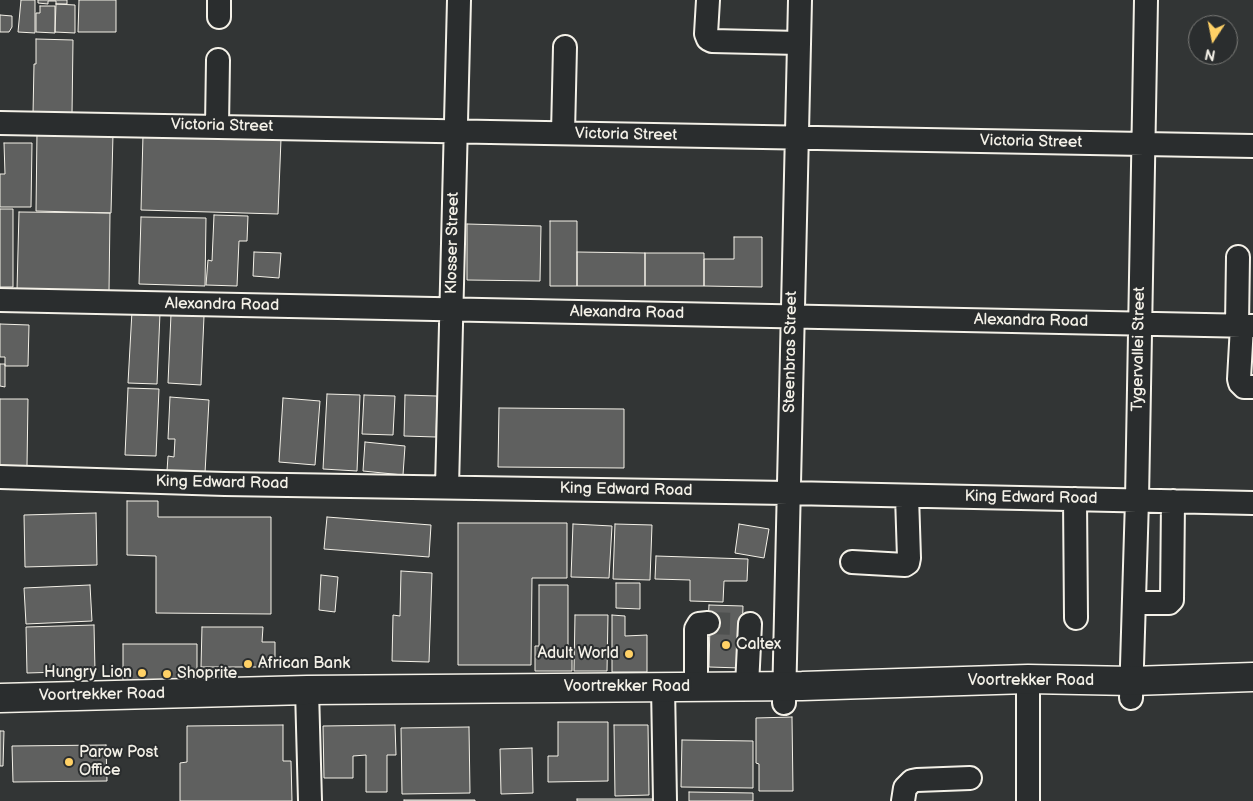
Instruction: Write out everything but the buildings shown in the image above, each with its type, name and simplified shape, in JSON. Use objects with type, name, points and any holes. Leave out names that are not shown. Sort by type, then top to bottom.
[{"type":"main road","name":"Voortrekker Road","points":[[1132,689],[1253,677]]},
{"type":"main road","name":"Voortrekker Road","points":[[663,695],[696,686],[747,686],[784,694]]},
{"type":"main road","name":"Voortrekker Road","points":[[0,698],[308,698],[784,694],[1028,688],[1132,689],[1253,695]]},
{"type":"main road","name":"Voortrekker Road","points":[[0,715],[308,698]]},
{"type":"street","name":"Klosser Street","points":[[448,487],[459,0]]},
{"type":"street","points":[[708,0],[706,34],[712,41],[799,42]]},
{"type":"street","name":"Steenbras Street","points":[[784,694],[800,0]]},
{"type":"street","name":"Tygervallei Street","points":[[1132,689],[1146,0]]},
{"type":"street","points":[[563,133],[564,46]]},
{"type":"street","points":[[217,126],[218,60]]},
{"type":"street","name":"Victoria Street","points":[[0,123],[1253,146]]},
{"type":"street","points":[[1238,257],[1244,326],[1239,378],[1240,383],[1244,387],[1253,387]]},
{"type":"street","name":"Alexandra Road","points":[[0,300],[1244,326]]},
{"type":"street","name":"King Edward Road","points":[[0,477],[225,484],[1253,503]]},
{"type":"street","points":[[852,562],[908,563],[907,496]]},
{"type":"street","points":[[1076,499],[1076,618]]},
{"type":"street","points":[[1134,603],[1169,603],[1172,600],[1173,501]]},
{"type":"street","points":[[696,686],[696,632],[697,626],[704,624]]},
{"type":"street","points":[[747,686],[746,624],[785,624]]},
{"type":"street","points":[[1028,688],[1028,801]]},
{"type":"street","points":[[663,695],[665,801]]},
{"type":"street","points":[[308,698],[310,801]]},
{"type":"street","points":[[903,801],[905,788],[908,784],[917,780],[970,778]]},
{"type":"tunnel","points":[[708,623],[742,624]]},
{"type":"place","name":"Caltex","points":[[726,645]]},
{"type":"place","name":"Adult World","points":[[629,654]]},
{"type":"place","name":"African Bank","points":[[248,664]]},
{"type":"place","name":"Hungry Lion","points":[[142,673]]},
{"type":"place","name":"Shoprite","points":[[167,674]]},
{"type":"place","name":"Parow Post Office","points":[[69,762]]}]
